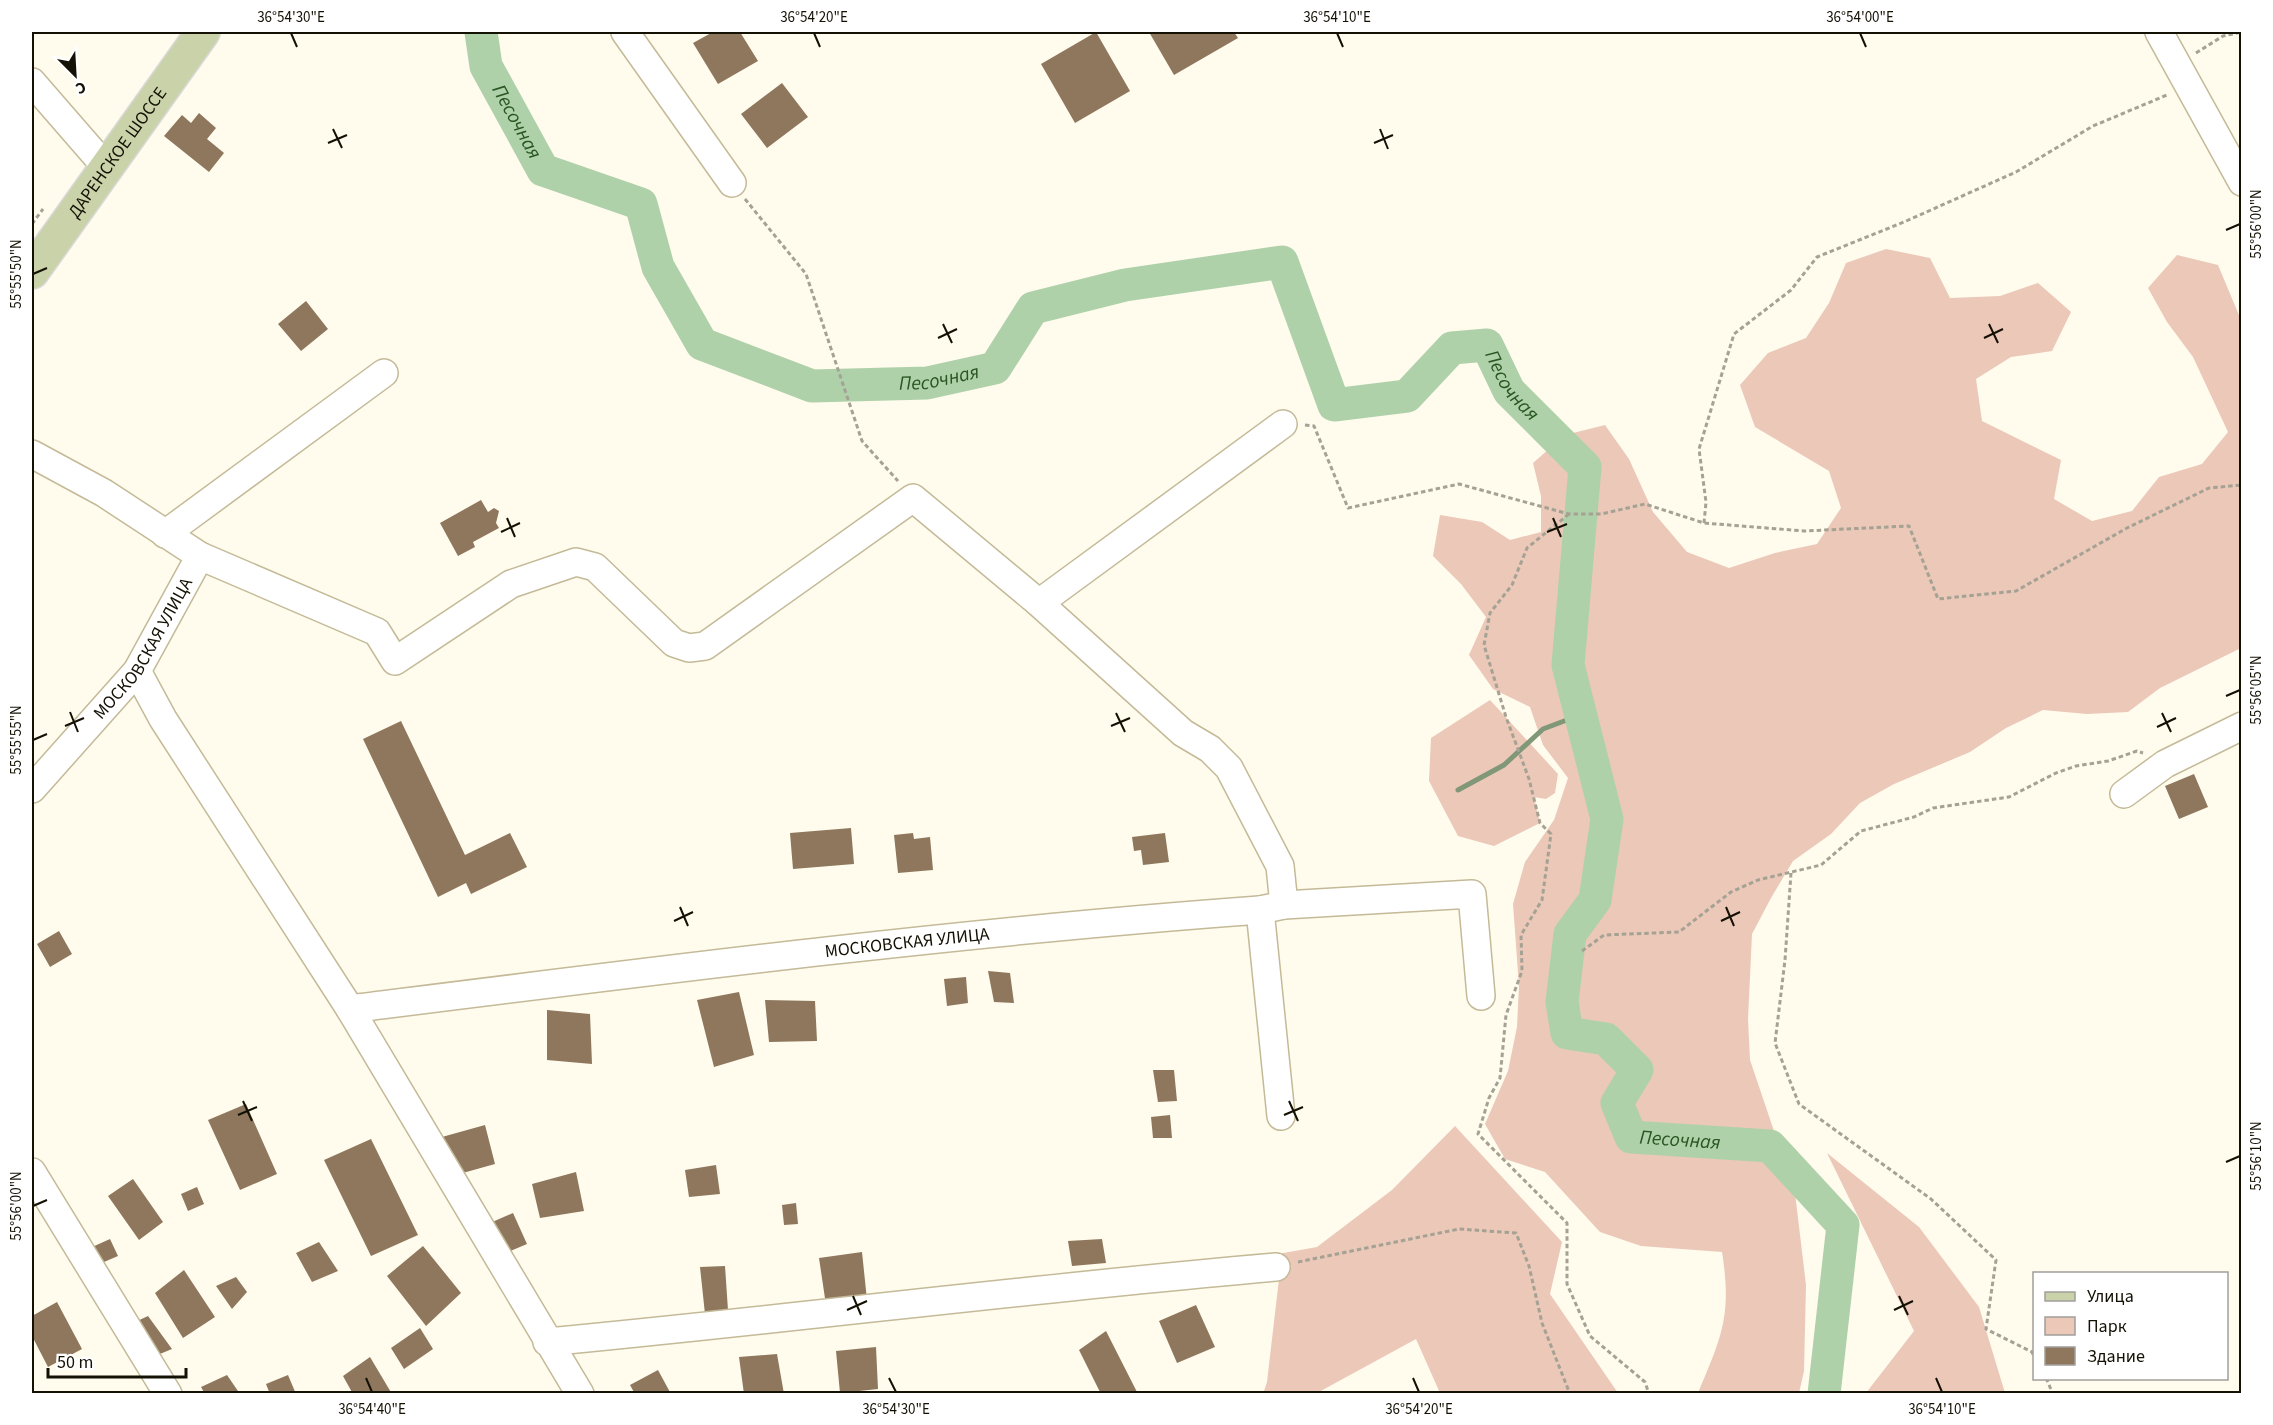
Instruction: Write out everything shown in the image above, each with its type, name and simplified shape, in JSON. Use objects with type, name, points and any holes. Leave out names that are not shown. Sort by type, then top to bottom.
[{"type":"main road","name":"ДАРЕНСКОЕ ШОССЕ","points":[[32,272],[105,166],[203,32]]},
{"type":"street","points":[[624,32],[732,183]]},
{"type":"street","points":[[2159,32],[2241,182]]},
{"type":"street","points":[[32,82],[105,166]]},
{"type":"street","points":[[165,534],[384,373]]},
{"type":"street","points":[[1039,603],[1283,424]]},
{"type":"street","points":[[32,454],[104,493],[200,556],[377,632],[395,661],[512,584],[576,562],[595,567],[674,643],[689,648],[705,646],[913,498],[1039,603],[1183,733],[1210,749],[1229,768],[1280,866],[1272,908],[1281,1116]]},
{"type":"street","name":"МОСКОВСКАЯ УЛИЦА","points":[[32,789],[137,671],[200,556]]},
{"type":"street","points":[[137,671],[170,729],[350,1009],[580,1394]]},
{"type":"street","points":[[2124,794],[2165,764],[2241,726]]},
{"type":"street","name":"МОСКОВСКАЯ УЛИЦА","points":[[350,1009],[723,963],[1134,919],[1472,894],[1481,996]]},
{"type":"street","points":[[32,1172],[168,1394]]},
{"type":"street","points":[[547,1342],[809,1317],[1103,1282],[1276,1267]]},
{"type":"path","points":[[1704,523],[1706,502],[1699,449],[1734,334],[1791,290],[1817,257],[1904,222],[2016,172],[2183,76],[2223,36],[2241,32]]},
{"type":"path","points":[[732,183],[806,274],[862,441],[913,498]]},
{"type":"path","points":[[1283,424],[1314,426],[1348,508],[1459,483],[1569,514],[1601,514],[1645,504],[1704,523],[1804,531],[1909,526],[1938,599],[2016,591],[2127,528],[2209,488],[2241,485]]},
{"type":"path","points":[[1569,514],[1527,548],[1512,585],[1490,613],[1484,645],[1506,717],[1529,779],[1540,823],[1551,834],[1542,900],[1521,935],[1522,971],[1506,1015],[1500,1078],[1489,1098],[1478,1134],[1567,1223],[1567,1284],[1590,1336],[1645,1382],[1649,1394]]},
{"type":"path","points":[[1582,951],[1604,935],[1678,932],[1731,892],[1758,880],[1821,865],[1861,831],[1914,818],[1933,808],[2009,797],[2076,766],[2108,761],[2137,751],[2165,764]]},
{"type":"path","points":[[1791,873],[1785,960],[1774,1043],[1799,1104],[1931,1199],[1996,1260],[1986,1329],[2033,1354]]},
{"type":"path","points":[[1276,1267],[1459,1229],[1516,1233],[1529,1266],[1542,1323],[1570,1394]]},
{"type":"path","points":[[2047,1380],[2053,1394]]},
{"type":"green space","points":[[1886,249],[1930,258],[1950,298],[2000,296],[2038,283],[2071,312],[2052,351],[2011,357],[1976,379],[1982,421],[2061,460],[2054,499],[2092,521],[2132,511],[2159,477],[2202,464],[2228,432],[2193,357],[2167,322],[2148,288],[2177,255],[2218,265],[2241,320],[2241,648],[2160,688],[2128,712],[2087,714],[2043,710],[2006,728],[1970,752],[1894,784],[1860,803],[1831,834],[1793,861],[1752,934],[1748,1019],[1750,1060],[1795,1193],[1806,1285],[1804,1371],[1799,1393],[1698,1393],[1723,1325],[1726,1293],[1722,1252],[1641,1246],[1600,1232],[1545,1172],[1505,1159],[1485,1124],[1508,1071],[1517,1027],[1519,986],[1513,904],[1525,862],[1554,820],[1568,778],[1543,745],[1530,707],[1493,689],[1469,655],[1486,617],[1461,584],[1433,556],[1440,515],[1482,522],[1510,540],[1541,532],[1541,496],[1533,463],[1565,435],[1605,425],[1629,459],[1653,512],[1687,552],[1729,568],[1775,553],[1817,544],[1841,508],[1829,471],[1755,427],[1740,385],[1768,353],[1806,338],[1829,303],[1846,263]]},
{"type":"green space","points":[[1490,700],[1558,774],[1555,793],[1546,799],[1534,797],[1540,823],[1494,846],[1458,836],[1429,781],[1431,738]]},
{"type":"green space","points":[[1455,1126],[1562,1242],[1550,1294],[1618,1393],[1440,1393],[1416,1339],[1317,1393],[1263,1394],[1267,1382],[1279,1279],[1278,1254],[1317,1247],[1392,1190]]},
{"type":"green space","points":[[1827,1153],[1919,1227],[1979,1307],[2005,1393],[1866,1393],[1914,1331]]},
{"type":"building","points":[[713,32],[740,32],[758,61],[718,84],[693,43]]},
{"type":"building","points":[[1096,32],[1130,91],[1075,123],[1041,64]]},
{"type":"building","points":[[1149,32],[1234,32],[1238,38],[1174,75]]},
{"type":"building","points":[[782,83],[808,117],[767,148],[741,114]]},
{"type":"building","points":[[199,113],[216,128],[207,139],[224,153],[209,172],[164,136],[182,115],[191,123]]},
{"type":"building","points":[[306,301],[328,329],[301,351],[278,324]]},
{"type":"building","points":[[481,500],[488,512],[494,508],[499,511],[496,523],[499,528],[473,542],[475,547],[458,556],[440,523]]},
{"type":"building","points":[[401,721],[465,855],[510,833],[527,867],[471,894],[466,883],[438,897],[363,739]]},
{"type":"building","points":[[2194,774],[2208,807],[2179,819],[2165,786]]},
{"type":"building","points":[[851,828],[854,864],[793,869],[790,833]]},
{"type":"building","points":[[913,833],[914,839],[930,837],[933,870],[898,873],[894,835]]},
{"type":"building","points":[[1165,833],[1169,862],[1143,865],[1141,850],[1134,851],[1132,837]]},
{"type":"building","points":[[59,931],[72,954],[50,967],[37,944]]},
{"type":"building","points":[[988,971],[1010,973],[1014,1003],[994,1002]]},
{"type":"building","points":[[966,977],[968,1003],[947,1006],[944,979]]},
{"type":"building","points":[[739,992],[754,1055],[714,1067],[697,1000]]},
{"type":"building","points":[[765,1000],[815,1001],[817,1041],[769,1042]]},
{"type":"building","points":[[547,1010],[590,1014],[592,1064],[547,1060]]},
{"type":"building","points":[[1153,1070],[1174,1070],[1177,1101],[1158,1102]]},
{"type":"building","points":[[246,1104],[277,1174],[240,1190],[208,1120]]},
{"type":"building","points":[[1170,1115],[1172,1138],[1153,1138],[1151,1117]]},
{"type":"building","points":[[485,1125],[495,1164],[452,1176],[442,1137]]},
{"type":"building","points":[[371,1139],[418,1235],[371,1256],[324,1160]]},
{"type":"building","points":[[716,1165],[720,1194],[689,1197],[685,1170]]},
{"type":"building","points":[[576,1172],[584,1211],[540,1218],[532,1184]]},
{"type":"building","points":[[133,1179],[163,1222],[139,1240],[108,1196]]},
{"type":"building","points":[[197,1187],[204,1204],[188,1211],[181,1194]]},
{"type":"building","points":[[796,1203],[798,1224],[784,1225],[782,1205]]},
{"type":"building","points":[[513,1213],[527,1244],[503,1254],[490,1223]]},
{"type":"building","points":[[110,1239],[118,1256],[97,1265],[90,1248]]},
{"type":"building","points":[[1102,1239],[1106,1263],[1072,1266],[1068,1241]]},
{"type":"building","points":[[319,1242],[338,1271],[312,1282],[296,1253]]},
{"type":"building","points":[[423,1246],[461,1293],[426,1326],[387,1276]]},
{"type":"building","points":[[862,1252],[867,1300],[826,1305],[819,1258]]},
{"type":"building","points":[[725,1266],[728,1310],[705,1314],[700,1267]]},
{"type":"building","points":[[184,1270],[215,1317],[183,1338],[155,1293]]},
{"type":"building","points":[[236,1277],[247,1292],[232,1309],[216,1286]]},
{"type":"building","points":[[57,1302],[82,1349],[48,1367],[32,1336],[32,1316]]},
{"type":"building","points":[[1196,1305],[1215,1347],[1177,1363],[1159,1321]]},
{"type":"building","points":[[148,1316],[172,1349],[155,1356],[133,1323]]},
{"type":"building","points":[[420,1328],[433,1349],[404,1369],[391,1348]]},
{"type":"building","points":[[1106,1331],[1138,1394],[1101,1394],[1079,1350]]},
{"type":"building","points":[[876,1347],[878,1389],[840,1393],[836,1351]]},
{"type":"building","points":[[777,1354],[784,1394],[744,1394],[739,1357]]},
{"type":"building","points":[[370,1357],[392,1394],[353,1394],[343,1376]]},
{"type":"building","points":[[658,1370],[671,1394],[635,1394],[630,1385]]},
{"type":"building","points":[[227,1375],[240,1394],[205,1394],[201,1387]]},
{"type":"building","points":[[288,1375],[296,1394],[270,1394],[266,1384]]},
{"type":"waterway","name":"Песочная","points":[[481,32],[486,66],[543,170],[641,204],[658,267],[702,344],[812,386],[927,383],[995,368],[1033,308],[1125,285],[1282,262],[1334,405],[1407,396],[1452,348],[1487,345],[1509,391],[1585,467],[1568,665],[1607,819],[1595,900],[1570,934],[1562,1002],[1567,1033],[1606,1039],[1637,1070],[1617,1103],[1631,1137],[1770,1146],[1843,1225],[1824,1394]]},
{"type":"waterway","points":[[1458,790],[1504,765],[1543,729],[1580,715]]}]
